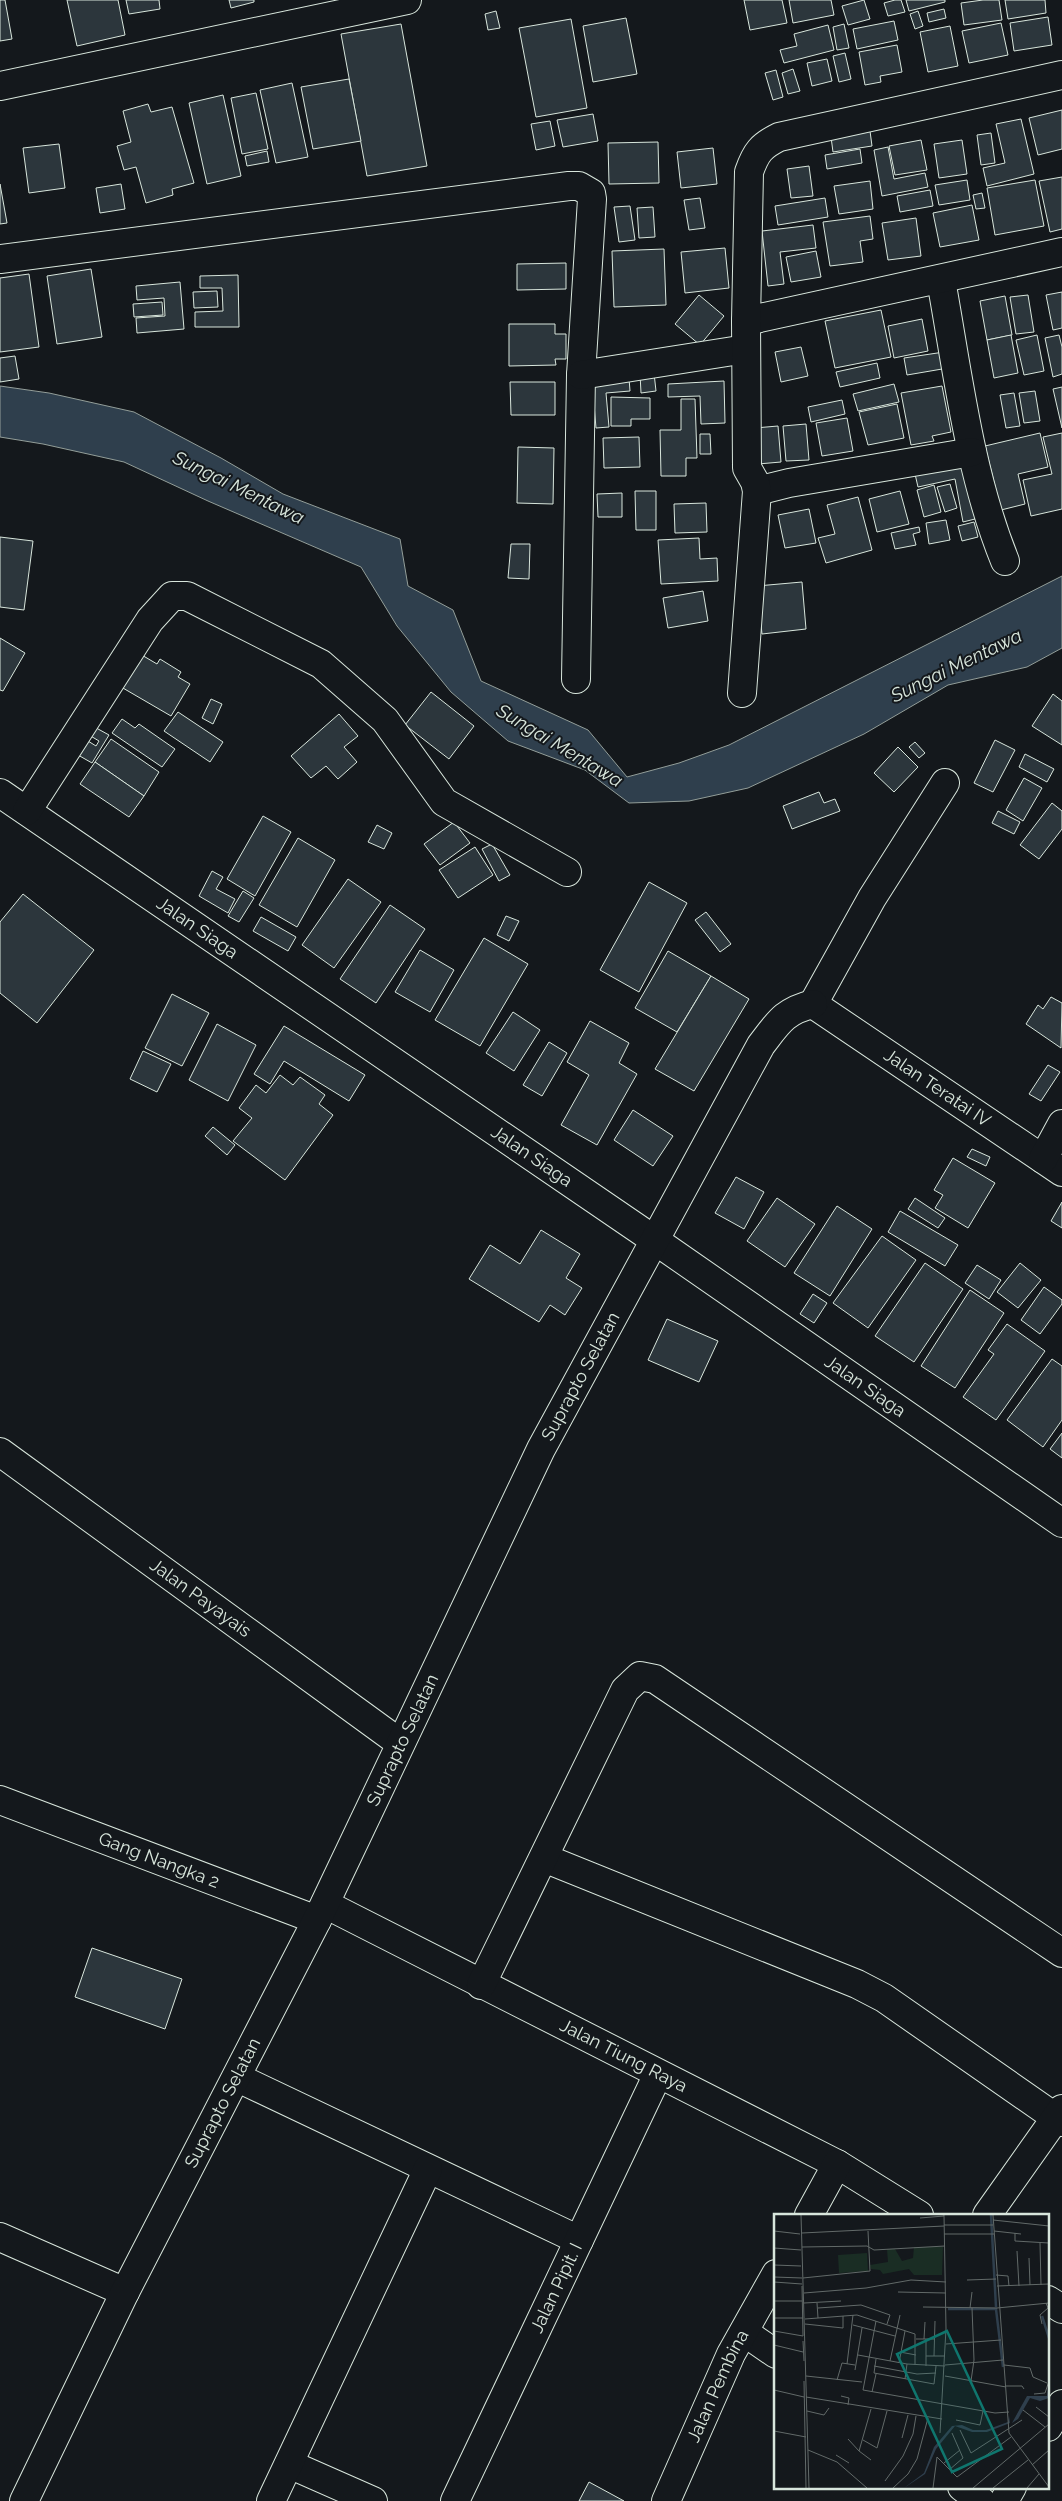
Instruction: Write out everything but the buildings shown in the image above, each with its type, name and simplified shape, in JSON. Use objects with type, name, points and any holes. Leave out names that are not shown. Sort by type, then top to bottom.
[{"type":"street","points":[[0,86],[407,0]]},
{"type":"street","points":[[742,693],[757,491],[755,482],[747,468],[746,321],[749,172],[762,146],[779,137],[1062,75]]},
{"type":"street","points":[[0,260],[560,187],[579,186],[591,193],[580,374],[576,679]]},
{"type":"street","points":[[746,321],[941,280],[1062,252]]},
{"type":"street","points":[[941,280],[972,452],[996,538],[1005,561]]},
{"type":"street","points":[[580,374],[746,349]]},
{"type":"street","points":[[757,491],[789,482],[972,452]]},
{"type":"street","points":[[26,811],[150,620],[172,596],[187,596],[321,664],[385,720],[444,802],[568,872]]},
{"type":"street","points":[[813,1004],[872,898],[945,783]]},
{"type":"street","name":"Jalan Siaga","points":[[0,793],[653,1239],[1062,1522]]},
{"type":"street","name":"Jalan Teratai IV","points":[[813,1004],[1052,1166]]},
{"type":"street","name":"Suprapto Selatan","points":[[24,2501],[126,2292],[238,2078],[321,1912],[541,1449],[653,1239],[761,1046],[782,1017],[798,1008],[813,1004]]},
{"type":"street","points":[[1052,1166],[1062,1124]]},
{"type":"street","name":"Jalan Payayais","points":[[0,1452],[400,1743]]},
{"type":"street","points":[[481,1985],[625,1690],[640,1676],[655,1679],[1062,1954]]},
{"type":"street","name":"Gang Nangka 2","points":[[0,1800],[321,1912]]},
{"type":"street","points":[[544,1858],[857,1984],[884,1998],[1060,2116],[988,2214]]},
{"type":"street","name":"Jalan Tiung Raya","points":[[321,1912],[481,1985],[837,2164],[917,2214]]},
{"type":"street","name":"Jalan Pipit. I","points":[[455,2501],[658,2074]]},
{"type":"street","points":[[238,2078],[579,2240]]},
{"type":"street","points":[[810,2214],[837,2164]]},
{"type":"street","points":[[271,2501],[428,2169]]},
{"type":"street","points":[[0,2237],[126,2292]]},
{"type":"street","name":"Jalan Pembina","points":[[666,2501],[731,2354],[774,2278]]},
{"type":"street","points":[[1050,2301],[1062,2309]]},
{"type":"street","points":[[744,2332],[774,2353]]},
{"type":"street","points":[[1050,2424],[1062,2404]]},
{"type":"street","points":[[289,2464],[373,2501]]},
{"type":"street","points":[[963,2488],[981,2501]]},
{"type":"street","points":[[1004,2501],[1011,2488]]},
{"type":"water","name":"Sungai Mentawa","points":[[0,386],[49,393],[134,412],[221,458],[283,494],[400,539],[408,586],[453,610],[481,681],[588,730],[627,777],[679,763],[729,745],[1062,576],[1062,648],[1027,667],[948,685],[864,734],[748,788],[689,801],[629,803],[585,770],[508,741],[451,692],[397,626],[361,567],[208,501],[124,462],[43,444],[0,437]]}]
